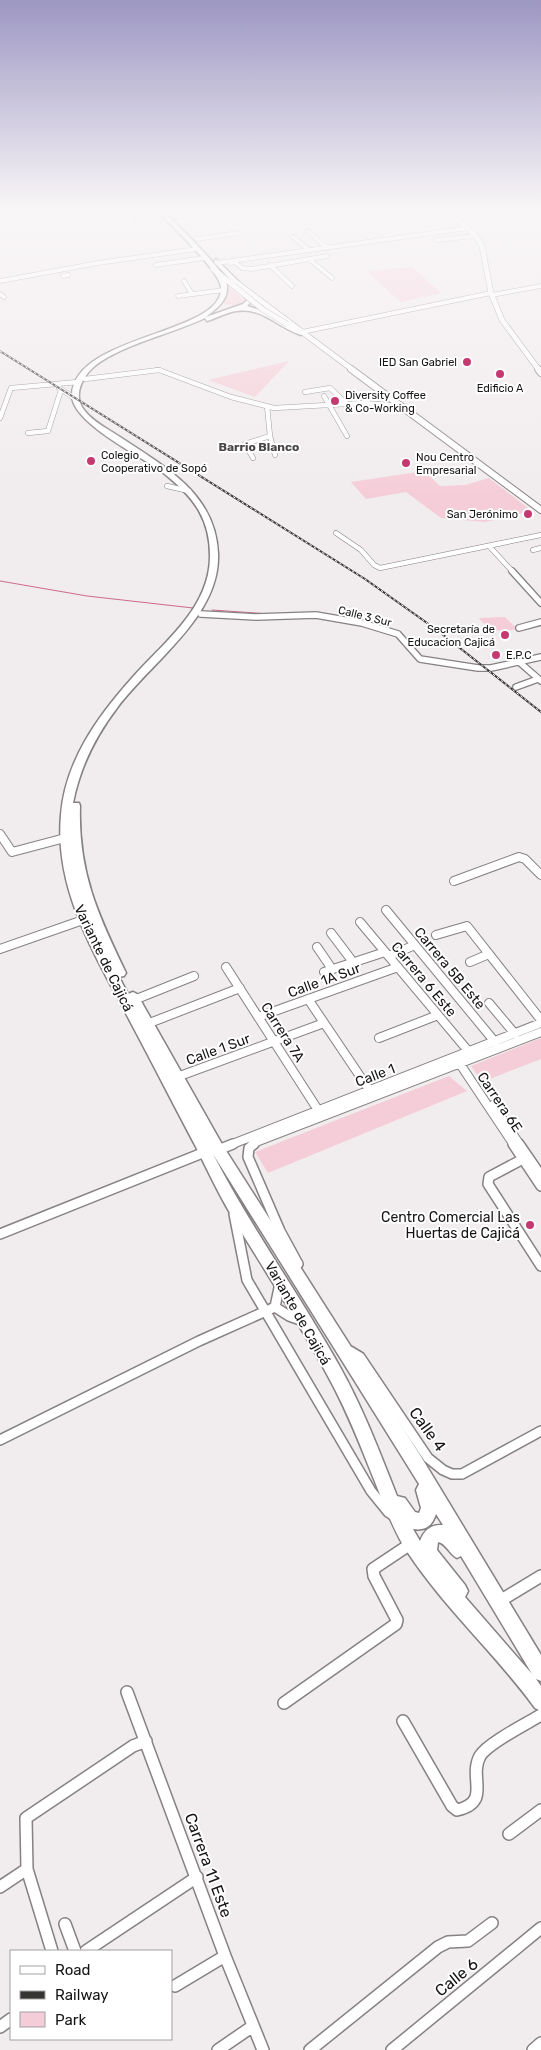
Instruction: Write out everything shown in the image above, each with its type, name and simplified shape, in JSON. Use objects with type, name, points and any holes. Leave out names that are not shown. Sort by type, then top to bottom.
[{"type":"highway","points":[[76,399],[75,392],[86,371],[100,359],[197,319],[212,311],[217,305]]},
{"type":"highway","points":[[223,305],[226,307],[241,306]]},
{"type":"highway","points":[[82,380],[100,363],[119,352],[244,305]]},
{"type":"highway","points":[[217,315],[240,308],[252,308],[302,333]]},
{"type":"highway","name":"Variante de Cajicá","points":[[82,380],[80,396],[89,414],[103,426],[172,470],[194,490],[209,512],[218,533],[220,560],[215,586],[186,635],[109,722],[94,748],[84,771],[75,807],[74,838],[81,884],[93,917],[134,1000],[177,1078],[232,1202],[349,1400],[398,1518],[412,1543],[465,1610],[522,1673],[541,1702]]},
{"type":"highway","name":"Variante de Cajicá","points":[[76,399],[84,414],[96,424],[175,478],[189,491],[209,523],[215,545],[213,573],[202,608],[107,712],[92,734],[71,783],[66,808],[64,838],[68,871],[83,920],[211,1151],[307,1290],[541,1672]]},
{"type":"highway","points":[[382,1477],[406,1517],[416,1522],[422,1522],[428,1516],[429,1504],[414,1462]]},
{"type":"highway","points":[[465,1610],[459,1590],[427,1548],[430,1537],[436,1533],[447,1536],[473,1577],[488,1585]]},
{"type":"main road","points":[[257,305],[302,333]]},
{"type":"main road","points":[[263,305],[541,510]]},
{"type":"main road","points":[[496,305],[502,320],[541,373]]},
{"type":"street","points":[[302,333],[439,305]]},
{"type":"street","points":[[0,418],[10,388],[150,370],[163,370],[232,397],[267,406],[286,408],[347,404],[399,406]]},
{"type":"street","points":[[51,384],[76,399]]},
{"type":"street","points":[[305,392],[330,388],[347,404]]},
{"type":"street","points":[[28,433],[48,431],[61,390]]},
{"type":"street","points":[[324,396],[346,436]]},
{"type":"street","points":[[376,404],[386,396]]},
{"type":"street","points":[[267,406],[274,455]]},
{"type":"street","points":[[32,428],[49,427]]},
{"type":"street","points":[[253,458],[244,444],[270,436]]},
{"type":"street","points":[[175,478],[168,486],[189,491]]},
{"type":"street","points":[[336,533],[361,550],[374,566],[380,568],[541,535]]},
{"type":"street","points":[[489,546],[541,603]]},
{"type":"street","points":[[533,550],[541,548]]},
{"type":"street","name":"Calle 3 Sur","points":[[202,608],[256,617],[316,615],[362,623],[398,634],[418,657],[425,660],[486,668],[541,657]]},
{"type":"street","points":[[519,628],[541,622]]},
{"type":"street","points":[[516,687],[540,678],[520,661]]},
{"type":"street","points":[[0,834],[3,847],[16,852],[64,838]]},
{"type":"street","points":[[454,881],[520,858],[525,859],[541,875]]},
{"type":"street","name":"Carrera 5B Este","points":[[386,910],[495,1042]]},
{"type":"street","points":[[0,949],[83,920]]},
{"type":"street","name":"Carrera 6 Este","points":[[360,922],[469,1052]]},
{"type":"street","points":[[436,935],[467,926],[541,1020]]},
{"type":"street","points":[[331,933],[353,962]]},
{"type":"street","points":[[324,972],[415,945]]},
{"type":"street","points":[[317,947],[332,969]]},
{"type":"street","points":[[470,962],[489,954]]},
{"type":"street","name":"Carrera 7A","points":[[226,967],[318,1110]]},
{"type":"street","name":"Calle 1A Sur","points":[[258,1017],[398,967]]},
{"type":"street","points":[[134,1000],[194,976]]},
{"type":"street","points":[[147,1024],[240,988]]},
{"type":"street","points":[[308,999],[372,1094]]},
{"type":"street","points":[[489,1003],[515,1034]]},
{"type":"street","points":[[379,1038],[438,1015]]},
{"type":"street","name":"Calle 1 Sur","points":[[177,1078],[324,1023]]},
{"type":"street","name":"Calle 1","points":[[460,1060],[469,1052],[541,1024]]},
{"type":"street","name":"Calle 1","points":[[307,1290],[301,1272],[280,1231],[248,1158],[249,1148],[256,1142],[372,1094],[460,1060],[541,1032]]},
{"type":"street","name":"Carrera 6E","points":[[460,1060],[541,1186]]},
{"type":"street","name":"Carrera 6E","points":[[460,1060],[541,1176]]},
{"type":"street","name":"Calle 1","points":[[0,1234],[318,1110],[372,1094]]},
{"type":"street","points":[[523,1159],[489,1176],[488,1184],[541,1266]]},
{"type":"street","points":[[232,1202],[247,1280],[371,1491],[388,1512],[398,1518]]},
{"type":"street","points":[[275,1308],[280,1281]]},
{"type":"street","points":[[0,1440],[199,1341],[275,1308]]},
{"type":"street","points":[[275,1308],[303,1321]]},
{"type":"street","name":"Calle 4","points":[[339,1345],[360,1358],[428,1458],[440,1470],[455,1475],[462,1474],[541,1431]]},
{"type":"street","points":[[284,1703],[396,1624],[397,1620],[374,1576],[373,1569],[412,1543]]},
{"type":"street","points":[[498,1602],[541,1576]]},
{"type":"street","name":"Carrera 11 Este","points":[[127,1692],[225,1956],[263,2050]]},
{"type":"street","points":[[403,1721],[456,1810],[469,1806],[477,1798],[479,1791],[476,1767],[485,1751],[541,1715]]},
{"type":"street","points":[[52,1950],[27,1868],[26,1818],[132,1746],[146,1741]]},
{"type":"street","points":[[509,1834],[541,1810]]},
{"type":"street","points":[[0,1887],[27,1868]]},
{"type":"street","points":[[88,1950],[197,1877]]},
{"type":"street","points":[[310,2050],[438,1947],[448,1942],[468,1941],[492,1923]]},
{"type":"street","points":[[65,1924],[75,1950]]},
{"type":"street","name":"Calle 6","points":[[392,2050],[541,1928]]},
{"type":"street","points":[[175,1986],[225,1956]]},
{"type":"street","points":[[218,2050],[253,2026]]},
{"type":"street","points":[[533,2050],[541,2043]]},
{"type":"green space","points":[[289,361],[255,397],[208,380]]},
{"type":"green space","points":[[424,471],[440,486],[465,485],[489,478],[532,511],[485,522],[441,518],[406,492],[366,499],[351,482]]},
{"type":"green space","points":[[505,617],[517,629],[485,632],[483,629],[491,626],[488,623],[484,624],[479,618]]},
{"type":"green space","points":[[541,1038],[541,1059],[482,1082],[471,1066]]},
{"type":"green space","points":[[449,1076],[467,1091],[268,1173],[255,1152]]},
{"type":"waterway","points":[[0,581],[87,596],[193,608]]},
{"type":"waterway","points":[[212,610],[270,614]]},
{"type":"waterway","points":[[284,613],[315,613]]},
{"type":"railway","points":[[0,351],[365,579],[437,630],[541,712]]},
{"type":"place","name":"IED San Gabriel","points":[[467,362]]},
{"type":"place","name":"Edificio A","points":[[500,374]]},
{"type":"place","name":"Diversity Coffee & Co-Working","points":[[335,401]]},
{"type":"place","name":"Colegio Cooperativo de Sopó","points":[[91,461]]},
{"type":"place","name":"Nou Centro Empresarial","points":[[406,463]]},
{"type":"place","name":"San Jerónimo","points":[[528,514]]},
{"type":"place","name":"Secretaría de Educacion Cajicá","points":[[505,635]]},
{"type":"place","name":"E.P.C","points":[[496,655]]},
{"type":"place","name":"Centro Comercial Las Huertas de Cajicá","points":[[530,1225]]},
{"type":"district","name":"Barrio Blanco","points":[[259,447]]}]
